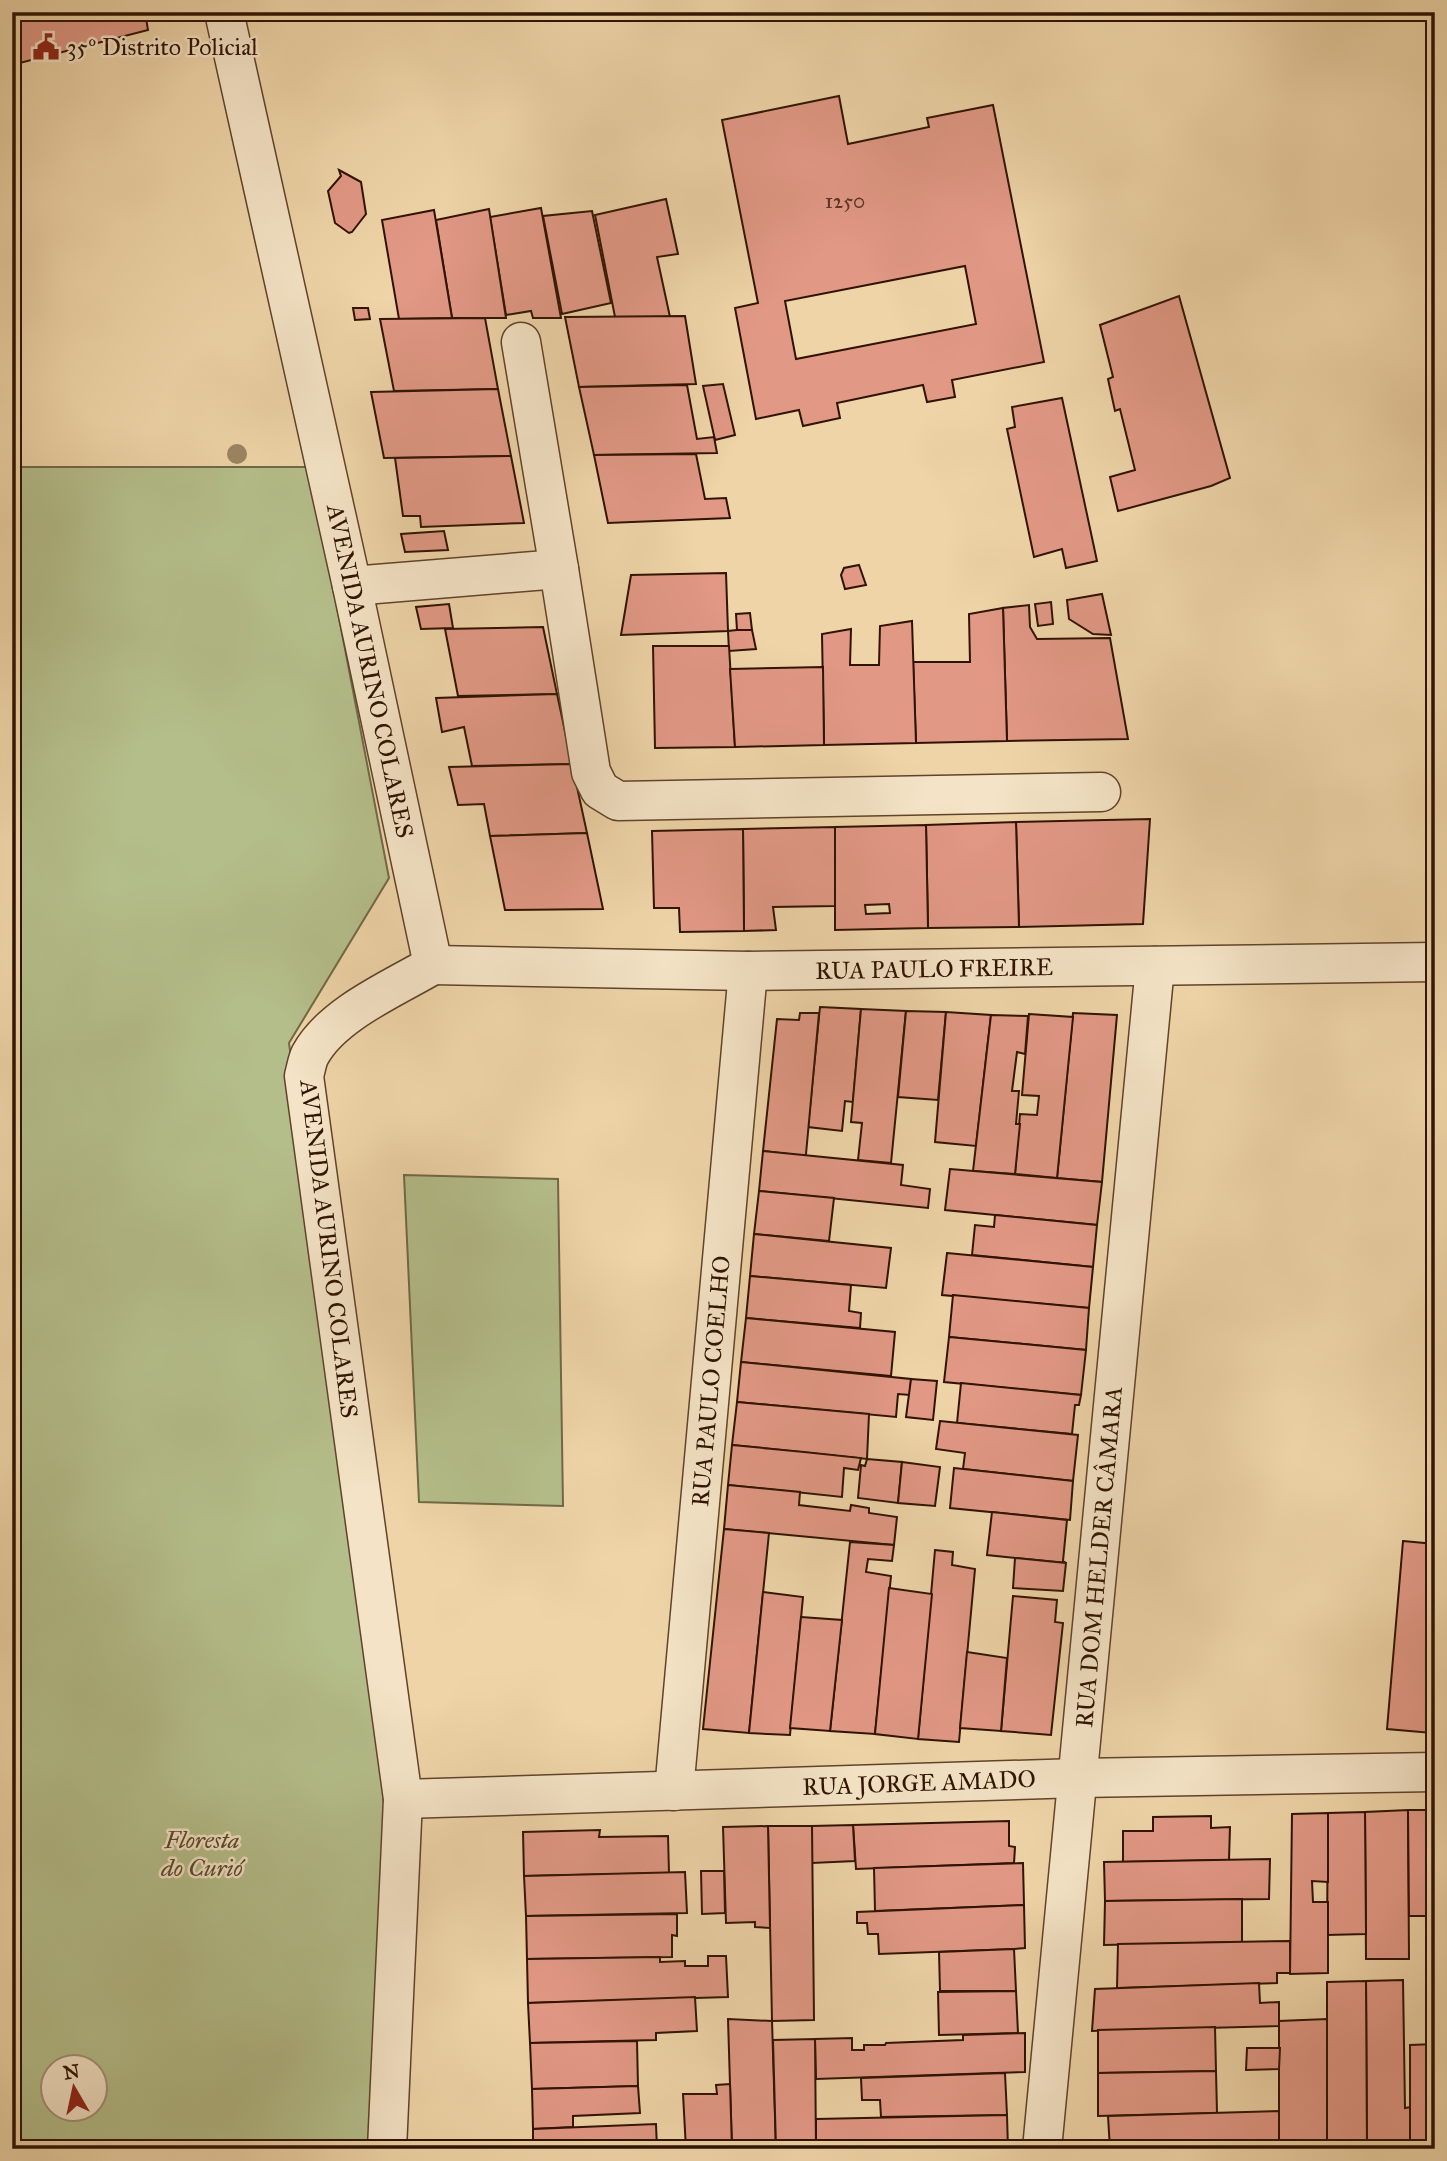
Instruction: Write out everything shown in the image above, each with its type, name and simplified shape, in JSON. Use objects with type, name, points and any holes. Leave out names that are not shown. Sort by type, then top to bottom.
[{"type":"street","name":"AVENIDA AURINO COLARES","points":[[224,12],[433,965],[346,1016],[309,1056],[304,1076],[403,1799],[387,2149]]},
{"type":"street","points":[[521,342],[591,772],[600,790],[618,802],[1101,792]]},
{"type":"street","points":[[352,586],[559,569]]},
{"type":"street","name":"RUA PAULO FREIRE","points":[[433,965],[748,971],[1435,962]]},
{"type":"street","name":"RUA DOM HELDER CÂMARA","points":[[1042,2149],[1155,966]]},
{"type":"street","name":"RUA PAULO COELHO","points":[[674,1791],[748,971]]},
{"type":"street","name":"RUA JORGE AMADO","points":[[403,1799],[1078,1778],[1435,1772]]},
{"type":"green space","name":"Floresta do Curió","points":[[12,467],[310,467],[389,878],[289,1043],[391,1828],[393,2149],[12,2149]]},
{"type":"green space","points":[[404,1175],[558,1179],[563,1506],[419,1502]]},
{"type":"building","name":"35º Distrito Policial","points":[[12,12],[145,12],[148,30],[12,65]]},
{"type":"building","points":[[839,96],[848,144],[929,127],[927,118],[993,105],[1044,362],[952,380],[955,397],[927,402],[923,385],[837,403],[840,418],[803,426],[799,410],[756,419],[735,308],[758,303],[722,120]],"holes":[[[965,266],[976,324],[796,359],[785,301]]]},
{"type":"building","points":[[339,170],[361,182],[366,214],[349,233],[335,223],[328,191],[341,176]]},
{"type":"building","points":[[666,199],[678,254],[657,257],[670,317],[615,317],[595,215]]},
{"type":"building","points":[[541,208],[561,318],[533,318],[531,311],[506,315],[490,217]]},
{"type":"building","points":[[489,209],[506,318],[452,318],[436,220]]},
{"type":"building","points":[[434,210],[452,318],[399,319],[382,220]]},
{"type":"building","points":[[592,211],[611,303],[562,314],[543,216]]},
{"type":"building","points":[[1179,296],[1230,478],[1211,486],[1118,511],[1110,477],[1135,470],[1120,409],[1115,411],[1108,379],[1113,377],[1100,325]]},
{"type":"building","points":[[353,308],[368,308],[370,319],[355,320]]},
{"type":"building","points":[[685,316],[696,384],[579,387],[565,317]]},
{"type":"building","points":[[485,318],[498,389],[394,391],[380,319]]},
{"type":"building","points":[[723,384],[735,435],[715,440],[703,386]]},
{"type":"building","points":[[687,385],[697,439],[714,437],[717,453],[594,455],[579,387]]},
{"type":"building","points":[[498,389],[511,456],[384,458],[371,392]]},
{"type":"building","points":[[1062,398],[1097,561],[1066,568],[1062,549],[1034,557],[1007,429],[1015,427],[1012,407]]},
{"type":"building","points":[[696,454],[705,499],[726,498],[730,518],[608,523],[594,455]]},
{"type":"building","points":[[511,456],[524,523],[421,527],[420,516],[403,516],[395,458]]},
{"type":"building","points":[[444,531],[448,550],[405,552],[401,534]]},
{"type":"building","points":[[859,565],[866,585],[845,589],[841,575],[844,568]]},
{"type":"building","points":[[726,573],[728,631],[621,635],[631,575]]},
{"type":"building","points":[[1102,594],[1111,635],[1093,634],[1069,619],[1067,600]]},
{"type":"building","points":[[1051,602],[1053,624],[1038,626],[1035,604]]},
{"type":"building","points":[[449,604],[453,628],[421,629],[416,607]]},
{"type":"building","points":[[1029,605],[1030,627],[1037,639],[1110,638],[1128,739],[1007,741],[1003,608]]},
{"type":"building","points":[[1003,608],[1007,741],[916,743],[913,662],[970,662],[969,614]]},
{"type":"building","points":[[750,613],[752,630],[737,630],[736,614]]},
{"type":"building","points":[[912,621],[916,743],[824,745],[822,634],[851,629],[850,665],[879,665],[880,626]]},
{"type":"building","points":[[543,627],[557,694],[458,696],[445,629]]},
{"type":"building","points":[[752,630],[756,649],[729,651],[728,631]]},
{"type":"building","points":[[653,646],[729,646],[735,747],[655,748]]},
{"type":"building","points":[[823,667],[824,745],[735,747],[730,669]]},
{"type":"building","points":[[557,694],[572,764],[472,766],[464,727],[442,732],[436,698]]},
{"type":"building","points":[[572,764],[587,833],[490,836],[484,804],[458,805],[449,767]]},
{"type":"building","points":[[1150,819],[1143,924],[1019,927],[1016,822]]},
{"type":"building","points":[[1016,822],[1019,927],[928,928],[926,825]]},
{"type":"building","points":[[926,825],[928,928],[835,930],[835,827]],"holes":[[[889,904],[890,913],[866,914],[865,905]]]},
{"type":"building","points":[[835,827],[835,906],[773,907],[776,930],[744,931],[743,829]]},
{"type":"building","points":[[743,829],[744,931],[680,932],[679,908],[654,908],[652,831]]},
{"type":"building","points":[[587,833],[603,909],[505,910],[490,836]]},
{"type":"building","points":[[820,1007],[861,1009],[853,1102],[845,1101],[842,1131],[808,1127]]},
{"type":"building","points":[[861,1009],[906,1011],[891,1163],[858,1160],[862,1123],[851,1122]]},
{"type":"building","points":[[906,1011],[946,1012],[938,1100],[898,1097]]},
{"type":"building","points":[[946,1012],[991,1015],[976,1146],[935,1142]]},
{"type":"building","points":[[800,1013],[819,1013],[805,1156],[763,1151],[777,1019],[799,1020]]},
{"type":"building","points":[[1073,1013],[1117,1015],[1102,1182],[1057,1178]]},
{"type":"building","points":[[1029,1014],[1073,1017],[1057,1178],[1015,1174],[1020,1114],[1037,1115],[1039,1096],[1022,1095]]},
{"type":"building","points":[[991,1015],[1028,1016],[1025,1054],[1017,1052],[1012,1091],[1019,1091],[1016,1124],[1020,1124],[1015,1174],[973,1171]]},
{"type":"building","points":[[763,1151],[903,1165],[901,1185],[930,1189],[928,1208],[759,1191]]},
{"type":"building","points":[[950,1169],[1102,1182],[1097,1225],[945,1210]]},
{"type":"building","points":[[759,1191],[834,1198],[829,1241],[754,1234]]},
{"type":"building","points":[[995,1215],[1097,1225],[1093,1267],[972,1255],[975,1225],[994,1227]]},
{"type":"building","points":[[754,1234],[891,1248],[886,1288],[750,1276]]},
{"type":"building","points":[[947,1253],[1093,1267],[1089,1308],[942,1295]]},
{"type":"building","points":[[750,1276],[851,1285],[849,1311],[861,1313],[860,1328],[746,1318]]},
{"type":"building","points":[[953,1295],[1089,1308],[1086,1350],[949,1337]]},
{"type":"building","points":[[746,1318],[895,1332],[891,1376],[741,1362]]},
{"type":"building","points":[[949,1337],[1086,1350],[1081,1395],[944,1382]]},
{"type":"building","points":[[741,1362],[911,1379],[910,1395],[898,1394],[896,1417],[737,1402]]},
{"type":"building","points":[[911,1379],[937,1381],[933,1420],[906,1417]]},
{"type":"building","points":[[961,1383],[1081,1395],[1079,1405],[1075,1405],[1072,1434],[957,1423]]},
{"type":"building","points":[[737,1402],[869,1414],[867,1459],[732,1445]]},
{"type":"building","points":[[940,1421],[1078,1435],[1073,1481],[963,1469],[965,1453],[936,1449]]},
{"type":"building","points":[[732,1445],[861,1458],[858,1470],[844,1468],[842,1497],[728,1485]]},
{"type":"building","points":[[867,1459],[902,1462],[898,1503],[858,1498],[861,1465],[865,1466]]},
{"type":"building","points":[[902,1462],[940,1467],[935,1506],[898,1503]]},
{"type":"building","points":[[954,1468],[1073,1481],[1070,1520],[950,1508]]},
{"type":"building","points":[[728,1485],[800,1492],[799,1505],[850,1511],[851,1505],[869,1508],[869,1513],[897,1517],[894,1545],[724,1529]]},
{"type":"building","points":[[992,1512],[1067,1520],[1063,1561],[1066,1563],[987,1555]]},
{"type":"building","points":[[724,1529],[769,1533],[749,1733],[703,1729]]},
{"type":"building","points":[[1403,1541],[1435,1544],[1435,1720],[1432,1733],[1387,1729]]},
{"type":"building","points":[[850,1542],[894,1545],[892,1561],[868,1559],[866,1572],[891,1576],[875,1734],[830,1731]]},
{"type":"building","points":[[935,1550],[953,1552],[952,1565],[975,1569],[959,1742],[918,1739]]},
{"type":"building","points":[[1015,1558],[1066,1563],[1063,1591],[1013,1588]]},
{"type":"building","points":[[889,1588],[932,1594],[918,1739],[875,1734]]},
{"type":"building","points":[[763,1592],[803,1597],[790,1735],[749,1733]]},
{"type":"building","points":[[1013,1596],[1057,1600],[1055,1622],[1063,1623],[1051,1735],[1001,1731]]},
{"type":"building","points":[[801,1617],[842,1620],[830,1731],[790,1728]]},
{"type":"building","points":[[967,1652],[1007,1658],[1001,1731],[960,1728]]},
{"type":"building","points":[[1408,1810],[1409,1959],[1366,1959],[1365,1812]]},
{"type":"building","points":[[1408,1810],[1435,1810],[1435,1916],[1409,1916]]},
{"type":"building","points":[[1365,1812],[1366,1934],[1327,1935],[1328,1813]]},
{"type":"building","points":[[1328,1813],[1328,1882],[1312,1881],[1313,1902],[1328,1902],[1328,1973],[1290,1974],[1292,1814]]},
{"type":"building","points":[[1211,1816],[1211,1828],[1230,1827],[1229,1860],[1123,1862],[1123,1831],[1153,1831],[1153,1817]]},
{"type":"building","points":[[1009,1821],[1009,1846],[1015,1847],[1014,1863],[856,1869],[853,1825]]},
{"type":"building","points":[[853,1825],[855,1861],[812,1863],[812,1826]]},
{"type":"building","points":[[768,1826],[812,1826],[814,2020],[772,2021]]},
{"type":"building","points":[[768,1826],[770,1928],[755,1927],[755,1922],[726,1923],[723,1827]]},
{"type":"building","points":[[600,1830],[599,1837],[668,1836],[669,1873],[524,1876],[523,1832]]},
{"type":"building","points":[[1270,1859],[1269,1899],[1105,1901],[1104,1862]]},
{"type":"building","points":[[1023,1863],[1024,1905],[875,1911],[874,1868]]},
{"type":"building","points":[[701,1871],[724,1871],[725,1913],[702,1914]]},
{"type":"building","points":[[685,1872],[687,1913],[526,1916],[524,1876]]},
{"type":"building","points":[[1242,1899],[1242,1942],[1104,1945],[1105,1901]]},
{"type":"building","points":[[1024,1905],[1025,1948],[879,1954],[878,1934],[868,1934],[867,1923],[857,1923],[857,1912]]},
{"type":"building","points":[[677,1914],[677,1936],[672,1935],[672,1957],[527,1959],[526,1916]]},
{"type":"building","points":[[1290,1941],[1290,1973],[1277,1973],[1277,1983],[1117,1988],[1118,1944]]},
{"type":"building","points":[[1014,1949],[1016,1991],[940,1991],[939,1952]]},
{"type":"building","points":[[708,1956],[726,1956],[728,1997],[528,2003],[527,1959],[660,1957],[660,1962],[685,1961],[685,1966],[708,1966]]},
{"type":"building","points":[[1403,1980],[1405,2108],[1411,2107],[1410,2149],[1367,2149],[1366,1981]]},
{"type":"building","points":[[1366,1981],[1367,2149],[1327,2149],[1327,1982]]},
{"type":"building","points":[[1259,1983],[1260,2003],[1279,2002],[1279,2026],[1092,2031],[1095,1989]]},
{"type":"building","points":[[1016,1991],[1018,2033],[939,2035],[938,1992]]},
{"type":"building","points":[[695,1997],[697,2031],[656,2033],[656,2040],[530,2043],[528,2003]]},
{"type":"building","points":[[728,2019],[772,2021],[776,2149],[732,2149]]},
{"type":"building","points":[[1327,2019],[1327,2149],[1279,2149],[1279,2021]]},
{"type":"building","points":[[1215,2027],[1216,2071],[1098,2073],[1098,2030]]},
{"type":"building","points":[[1025,2033],[1025,2072],[816,2079],[815,2039],[852,2038],[852,2050],[864,2050],[864,2045],[963,2040],[963,2035]]},
{"type":"building","points":[[815,2039],[816,2149],[776,2149],[773,2040]]},
{"type":"building","points":[[637,2041],[638,2086],[532,2089],[530,2043]]},
{"type":"building","points":[[1435,2044],[1435,2149],[1410,2149],[1410,2045]]},
{"type":"building","points":[[1247,2048],[1280,2048],[1279,2069],[1246,2070]]},
{"type":"building","points":[[1216,2071],[1217,2113],[1098,2116],[1098,2073]]},
{"type":"building","points":[[1005,2073],[1007,2115],[881,2117],[880,2100],[862,2100],[861,2078]]},
{"type":"building","points":[[730,2084],[732,2149],[686,2149],[683,2094],[717,2094],[716,2085]]},
{"type":"building","points":[[638,2086],[640,2113],[573,2116],[573,2127],[533,2129],[532,2089]]},
{"type":"building","points":[[1279,2111],[1279,2149],[1110,2149],[1108,2116]]},
{"type":"building","points":[[1007,2115],[1008,2149],[816,2149],[816,2119]]},
{"type":"building","points":[[656,2124],[657,2149],[533,2149],[533,2129]]},
{"type":"place","name":"35º Distrito Policial","points":[[46,47]]}]
